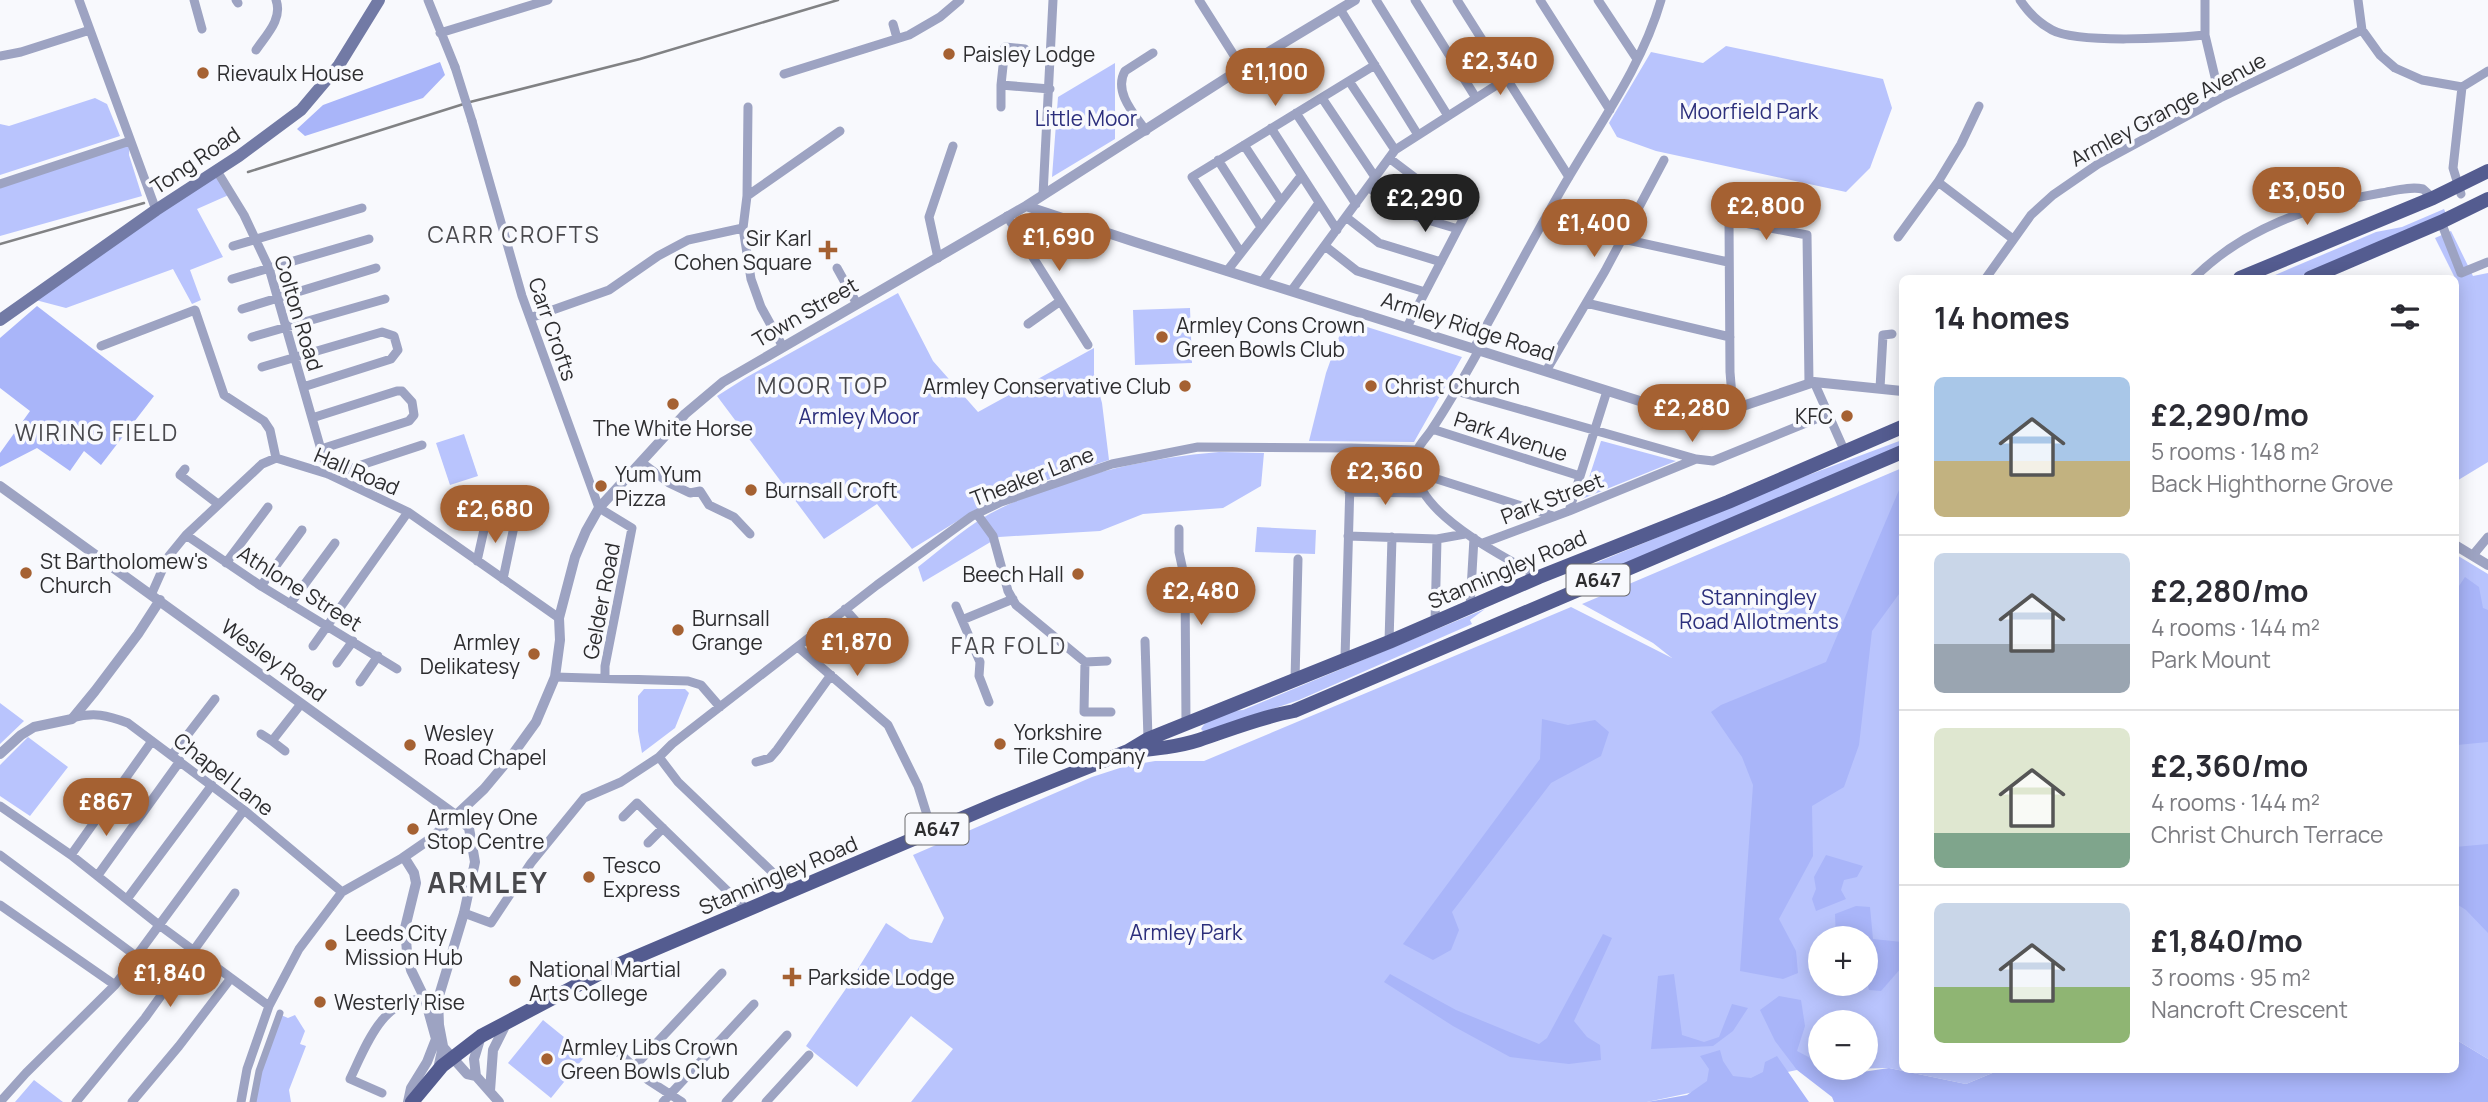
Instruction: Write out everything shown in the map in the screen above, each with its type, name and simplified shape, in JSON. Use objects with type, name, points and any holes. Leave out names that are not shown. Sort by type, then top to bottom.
[{"type":"main road","name":"Tong Road","points":[[0,320],[301,110],[340,65],[379,0]]},
{"type":"main road","points":[[2317,275],[2441,222],[2460,197],[2488,171]]},
{"type":"main road","points":[[2247,275],[2394,215],[2488,191]]},
{"type":"main road","name":"Stanningley Road","points":[[444,1047],[481,1036],[608,969],[791,890],[1899,428]]},
{"type":"main road","name":"Stanningley Road","points":[[1128,751],[1167,747],[1198,740],[1262,717],[1294,711],[1899,453]]},
{"type":"main road","points":[[1544,603],[1535,593],[1541,577],[1562,583],[1562,595]]},
{"type":"main road","name":"A647","points":[[410,1102],[438,1069],[444,1047]]},
{"type":"street","points":[[79,0],[156,209]]},
{"type":"street","points":[[194,0],[202,29]]},
{"type":"street","points":[[256,50],[278,18],[279,5],[276,0]]},
{"type":"street","name":"Carr Crofts","points":[[428,0],[455,67],[530,318],[599,508]]},
{"type":"street","points":[[440,33],[548,0]]},
{"type":"street","points":[[784,74],[921,29],[960,0]]},
{"type":"street","points":[[1043,195],[1054,0]]},
{"type":"street","points":[[1199,0],[1242,68]]},
{"type":"street","name":"Town Street","points":[[404,857],[457,816],[510,758],[536,722],[555,677],[559,618],[575,557],[599,508],[685,414],[714,389],[1026,206],[1353,0]]},
{"type":"street","points":[[1376,0],[1448,116]]},
{"type":"street","points":[[1415,0],[1476,98]]},
{"type":"street","points":[[1457,0],[1569,177]]},
{"type":"street","points":[[1540,0],[1610,110]]},
{"type":"street","points":[[1598,0],[1637,59]]},
{"type":"street","points":[[1541,577],[1474,538],[1442,515],[1422,492],[1415,472],[1417,450],[1456,391],[1569,177],[1610,110],[1656,19],[1661,0]]},
{"type":"street","points":[[2020,0],[2036,19],[2067,35],[2145,38],[2205,35]]},
{"type":"street","points":[[2205,0],[2205,35],[2220,99]]},
{"type":"street","points":[[2358,0],[2362,30],[2380,55],[2395,68],[2422,80],[2462,87],[2488,71]]},
{"type":"street","points":[[1340,9],[1418,135]]},
{"type":"street","points":[[894,24],[897,38]]},
{"type":"street","points":[[0,56],[90,30]]},
{"type":"street","name":"Armley Grange Avenue","points":[[1988,275],[2031,215],[2074,179],[2220,99],[2362,30]]},
{"type":"street","points":[[1001,107],[1005,47],[1025,49]]},
{"type":"street","points":[[1146,131],[1129,105],[1121,85],[1125,71],[1153,53]]},
{"type":"street","points":[[1241,253],[1192,177],[1375,65]]},
{"type":"street","points":[[1292,290],[1392,154],[1506,79]]},
{"type":"street","points":[[1349,82],[1392,154],[1418,180],[1474,198],[1407,327]]},
{"type":"street","points":[[1001,85],[1050,89]]},
{"type":"street","points":[[2198,275],[2226,251],[2260,229],[2304,212],[2407,188],[2460,197],[2453,168],[2462,87]]},
{"type":"street","points":[[1322,98],[1375,177]]},
{"type":"street","points":[[1898,236],[1938,182],[1961,144],[1979,106]]},
{"type":"street","points":[[748,107],[747,196],[743,228],[751,279],[761,307],[783,347]]},
{"type":"street","points":[[1296,113],[1356,204]]},
{"type":"street","points":[[1271,128],[1336,230]]},
{"type":"street","points":[[747,196],[840,131]]},
{"type":"street","points":[[0,184],[130,141]]},
{"type":"street","points":[[1244,145],[1281,201]]},
{"type":"street","points":[[938,258],[929,217],[953,146]]},
{"type":"street","points":[[1218,160],[1261,227]]},
{"type":"street","points":[[1546,371],[1623,239],[1664,160]]},
{"type":"street","name":"Colton Road","points":[[217,171],[257,239],[269,268],[330,475]]},
{"type":"street","points":[[1227,271],[1301,176]]},
{"type":"street","points":[[1938,182],[2013,239]]},
{"type":"street","points":[[1368,187],[1401,212],[1458,229]]},
{"type":"street","points":[[1262,282],[1319,203]]},
{"type":"street","name":"Armley Ridge Road","points":[[1026,206],[1607,391],[1704,419],[1812,382],[1899,391]]},
{"type":"street","points":[[233,246],[362,208]]},
{"type":"street","points":[[1007,216],[1088,345]]},
{"type":"street","points":[[1346,217],[1379,243],[1441,262]]},
{"type":"street","points":[[1733,408],[1729,220],[1807,235],[1812,382],[1845,452]]},
{"type":"street","points":[[2441,222],[2461,273],[2488,262]]},
{"type":"street","points":[[530,318],[609,290],[658,256],[688,240],[743,228]]},
{"type":"street","points":[[232,279],[369,239]]},
{"type":"street","points":[[1623,239],[1728,262]]},
{"type":"street","points":[[1325,246],[1357,271],[1425,292]]},
{"type":"street","points":[[242,309],[376,268]]},
{"type":"street","points":[[837,268],[857,304]]},
{"type":"street","points":[[252,337],[385,299]]},
{"type":"street","points":[[1028,324],[1059,302]]},
{"type":"street","points":[[1586,303],[1730,338]]},
{"type":"street","points":[[0,754],[34,727],[72,719],[131,644],[156,597],[168,556],[218,503],[262,464],[276,458],[270,430],[264,421],[224,395],[195,310],[100,346]]},
{"type":"street","points":[[262,367],[382,332],[394,336],[398,350],[391,359],[303,387]]},
{"type":"street","points":[[1880,388],[1883,335],[1892,334]]},
{"type":"street","points":[[312,418],[397,391],[402,391],[412,402],[414,415],[409,421],[321,449]]},
{"type":"street","points":[[1456,391],[1696,458]]},
{"type":"street","points":[[1569,511],[1607,391]]},
{"type":"street","name":"Park Street","points":[[1348,536],[1474,538],[1569,511],[1696,458],[1713,461],[1828,414]]},
{"type":"street","name":"Park Avenue","points":[[1432,429],[1580,476]]},
{"type":"street","points":[[330,475],[422,446]]},
{"type":"street","name":"Theaker Lane","points":[[464,912],[492,923],[531,863],[584,798],[621,782],[659,757],[845,609],[977,514],[1001,502],[1112,464],[1198,447],[1417,450]]},
{"type":"street","points":[[1345,658],[1351,447]]},
{"type":"street","name":"Hall Road","points":[[276,458],[330,475],[408,512],[559,618]]},
{"type":"street","points":[[641,462],[669,483],[691,494],[700,491],[709,505],[734,517],[750,534]]},
{"type":"street","points":[[185,469],[180,475],[218,503]]},
{"type":"street","points":[[1415,472],[1553,516]]},
{"type":"street","name":"Wesley Road","points":[[0,486],[457,816]]},
{"type":"street","points":[[1349,492],[1422,492]]},
{"type":"street","points":[[477,561],[492,494]]},
{"type":"street","points":[[226,563],[268,507]]},
{"type":"street","name":"Gelder Road","points":[[599,508],[632,528],[605,666],[605,678]]},
{"type":"street","points":[[313,646],[408,512]]},
{"type":"street","points":[[977,514],[993,536],[1013,599],[1025,615],[1085,662],[1107,662]]},
{"type":"street","points":[[503,579],[516,517]]},
{"type":"street","points":[[1179,529],[1179,552],[1185,580],[1186,724]]},
{"type":"street","points":[[261,586],[302,530]]},
{"type":"street","name":"Athlone Street","points":[[186,535],[261,586],[397,668]]},
{"type":"street","points":[[1389,642],[1392,537]]},
{"type":"street","points":[[2473,555],[2488,537]]},
{"type":"street","points":[[1470,607],[1474,538]]},
{"type":"street","points":[[1435,622],[1437,539]]},
{"type":"street","points":[[290,604],[335,543]]},
{"type":"street","points":[[2459,547],[2488,565]]},
{"type":"street","points":[[1296,680],[1298,559]]},
{"type":"street","points":[[962,620],[1013,599]]},
{"type":"street","points":[[956,606],[980,662],[979,676],[989,702]]},
{"type":"street","points":[[845,609],[881,650]]},
{"type":"street","points":[[337,663],[353,641]]},
{"type":"street","points":[[1145,641],[1148,739]]},
{"type":"street","points":[[798,647],[883,719],[892,731],[918,786],[932,831]]},
{"type":"street","points":[[360,682],[378,656]]},
{"type":"street","points":[[1085,662],[1084,712],[1111,712]]},
{"type":"street","points":[[756,762],[770,758],[777,750],[831,675]]},
{"type":"street","points":[[555,677],[688,681],[701,685],[720,707]]},
{"type":"street","points":[[172,755],[215,699]]},
{"type":"street","points":[[272,741],[301,704]]},
{"type":"street","name":"Chapel Lane","points":[[72,719],[91,713],[108,715],[128,723],[244,810],[342,892]]},
{"type":"street","points":[[261,734],[285,751]]},
{"type":"street","points":[[71,855],[152,741]]},
{"type":"street","points":[[659,757],[678,782],[791,890]]},
{"type":"street","points":[[98,875],[180,761]]},
{"type":"street","points":[[127,899],[212,785]]},
{"type":"street","points":[[622,817],[637,803],[747,910]]},
{"type":"street","points":[[0,806],[98,875],[159,925],[269,1006]]},
{"type":"street","points":[[0,1102],[115,985],[244,810]]},
{"type":"street","points":[[444,1047],[438,1003],[475,862],[469,828],[457,816]]},
{"type":"street","points":[[648,843],[663,828]]},
{"type":"street","points":[[0,855],[136,956]]},
{"type":"street","points":[[241,1102],[247,1069],[269,1006],[299,949],[342,892],[404,857],[414,873],[416,883],[405,928],[411,970],[444,1047],[467,1074],[476,1076],[499,1102]]},
{"type":"street","points":[[76,1102],[145,1018],[234,893]]},
{"type":"street","points":[[0,905],[115,985]]},
{"type":"street","points":[[634,1067],[722,973]]},
{"type":"street","points":[[132,1102],[180,1046],[231,978]]},
{"type":"street","points":[[382,1093],[350,1079],[371,1035],[395,1008],[411,999],[438,1003]]},
{"type":"street","points":[[666,1098],[754,1004]]},
{"type":"street","points":[[253,1102],[259,1071],[280,1013]]},
{"type":"street","points":[[490,1091],[493,1050],[509,1020]]},
{"type":"street","points":[[726,1102],[787,1035]]},
{"type":"street","points":[[476,1076],[474,1059],[481,1036]]},
{"type":"street","points":[[410,1102],[411,1088],[427,1062],[444,1047]]},
{"type":"street","points":[[614,1048],[666,1098],[682,1102]]},
{"type":"street","points":[[766,1102],[809,1055]]},
{"type":"green space","name":"Moorfield Park","points":[[1726,46],[1883,79],[1892,108],[1870,168],[1846,192],[1656,151],[1617,137],[1609,123],[1651,52],[1703,63]]},
{"type":"green space","name":"Little Moor","points":[[1115,63],[1115,139],[1052,177],[1058,97]]},
{"type":"green space","points":[[95,98],[107,104],[120,136],[0,175],[0,124],[9,126]]},
{"type":"green space","points":[[130,141],[129,155],[142,196],[0,236],[0,184]]},
{"type":"green space","points":[[217,171],[231,194],[197,209],[223,257],[190,270],[201,300],[192,304],[173,269],[66,308],[28,298]]},
{"type":"green space","points":[[2444,209],[2446,214],[2303,275],[2275,275],[2376,232],[2402,227]]},
{"type":"green space","points":[[2451,231],[2473,276],[2488,273],[2488,462],[2459,480],[2459,275],[2454,275],[2435,238]]},
{"type":"green space","name":"Armley Moor","points":[[898,293],[933,361],[978,412],[1094,348],[1094,374],[1102,403],[1109,460],[998,496],[912,549],[877,504],[824,539],[717,396]]},
{"type":"green space","name":"Armley Cons Crown Green Bowls Club","points":[[1190,308],[1192,363],[1135,365],[1133,310]]},
{"type":"green space","points":[[1345,320],[1462,357],[1414,442],[1309,441],[1326,373]]},
{"type":"green space","points":[[464,434],[478,476],[450,485],[436,443]]},
{"type":"green space","points":[[1602,441],[1676,461],[1582,499]]},
{"type":"green space","points":[[1899,441],[1899,448],[1576,584],[1571,579],[1574,572],[1803,477]]},
{"type":"green space","points":[[1219,452],[1264,453],[1261,486],[1223,508],[1143,514],[1100,531],[999,537],[923,582],[918,567],[979,520],[1001,508],[1053,487],[1108,470]]},
{"type":"green space","points":[[1899,469],[1899,1070],[1878,1068],[1878,1010],[1808,1010],[1808,1070],[1647,1102],[911,1102],[953,1049],[911,1016],[857,1087],[806,1046],[845,990],[886,923],[910,939],[932,943],[944,918],[913,855],[1092,777],[1126,766],[1155,761],[1204,761],[1571,607],[1672,658],[1653,643],[1582,604]]},
{"type":"green space","points":[[1257,527],[1316,530],[1315,554],[1255,552]]},
{"type":"green space","points":[[2459,556],[2488,574],[2488,1059],[2459,1041]]},
{"type":"green space","points":[[1485,609],[1470,620],[1472,624],[1299,700],[1204,732],[1201,729],[1204,724],[1219,715],[1243,710]]},
{"type":"green space","points":[[644,689],[685,689],[689,693],[675,728],[642,753],[638,731],[638,696]]},
{"type":"green space","points":[[0,703],[24,721],[0,744]]},
{"type":"green space","points":[[28,737],[68,767],[30,816],[0,796],[0,765]]},
{"type":"green space","points":[[281,1015],[288,1018],[295,1015],[305,1031],[300,1044],[306,1046],[289,1090],[291,1102],[255,1102],[258,1083]]},
{"type":"green space","name":"Armley Libs Crown Green Bowls Club","points":[[543,1020],[586,1055],[551,1098],[508,1063]]},
{"type":"green space","points":[[1913,1073],[1992,1073],[1966,1084]]},
{"type":"green space","points":[[34,1080],[63,1102],[15,1102]]},
{"type":"shaded area","points":[[440,62],[445,75],[423,98],[305,136],[297,129],[323,105]]},
{"type":"shaded area","points":[[37,306],[154,396],[101,465],[84,451],[70,471],[37,448],[0,467],[0,453],[30,411],[0,388],[0,338]]},
{"type":"shaded area","points":[[1899,490],[1899,594],[1872,631],[1859,745],[1844,787],[1812,806],[1813,856],[1779,919],[1796,951],[1798,973],[1783,979],[1740,971],[1753,785],[1742,757],[1711,712],[1721,705],[1826,662]]},
{"type":"shaded area","points":[[2465,577],[2479,587],[2483,608],[2488,610],[2488,742],[2459,745],[2459,586]]},
{"type":"shaded area","points":[[1542,719],[1568,725],[1595,720],[1609,732],[1601,756],[1551,783],[1452,912],[1459,930],[1451,950],[1433,960],[1403,944],[1540,759]]},
{"type":"shaded area","points":[[2488,844],[2488,933],[2459,906],[2459,847]]},
{"type":"shaded area","points":[[1826,855],[1863,866],[1857,877],[1844,880],[1841,890],[1846,899],[1816,911],[1812,899],[1816,889],[1814,877]]},
{"type":"shaded area","points":[[1856,906],[1870,907],[1872,926],[1836,926],[1835,914]]},
{"type":"shaded area","points":[[1603,934],[1612,938],[1574,1021],[1587,1037],[1600,1045],[1601,1060],[1569,1064],[1510,1057],[1453,1026],[1384,982],[1390,974],[1456,1010],[1539,1044],[1547,1038]]},
{"type":"shaded area","points":[[1878,940],[1899,942],[1899,970],[1881,991],[1878,991]]},
{"type":"shaded area","points":[[1674,974],[1682,1035],[1704,1042],[1719,1037],[1732,1004],[1748,1008],[1733,1031],[1713,1046],[1651,1049],[1658,976]]},
{"type":"shaded area","points":[[1779,996],[1801,1000],[1805,1026],[1797,1051],[1808,1057],[1808,1078],[1797,1070],[1775,1041],[1760,1010]]},
{"type":"shaded area","points":[[2459,1041],[2488,1059],[2488,1102],[1834,1102],[1832,1097],[1810,1080],[1878,1080],[1878,1070],[1889,1068],[1899,1070],[1899,1073],[1913,1073],[1966,1084],[1992,1073],[2459,1073]]},
{"type":"shaded area","points":[[1720,1050],[1723,1061],[1733,1076],[1751,1078],[1763,1072],[1765,1062],[1777,1056],[1809,1102],[1647,1102],[1687,1095],[1707,1081],[1709,1069],[1700,1056]]},
{"type":"railway","points":[[248,172],[470,102],[640,59],[838,0]]},
{"type":"railway","points":[[0,244],[144,203]]},
{"type":"place","name":"Paisley Lodge","points":[[949,54]]},
{"type":"place","name":"Rievaulx House","points":[[203,73]]},
{"type":"place","name":"Sir Karl Cohen Square","points":[[828,250]]},
{"type":"place","name":"Armley Cons Crown Green Bowls Club","points":[[1162,337]]},
{"type":"place","name":"Armley Conservative Club","points":[[1185,386]]},
{"type":"place","name":"Christ Church","points":[[1371,386]]},
{"type":"place","name":"The White Horse","points":[[673,404]]},
{"type":"place","name":"KFC","points":[[1847,416]]},
{"type":"place","name":"Yum Yum Pizza","points":[[601,486]]},
{"type":"place","name":"Burnsall Croft","points":[[751,490]]},
{"type":"place","name":"St Bartholomew's Church","points":[[26,573]]},
{"type":"place","name":"Beech Hall","points":[[1078,574]]},
{"type":"place","name":"Burnsall Grange","points":[[678,630]]},
{"type":"place","name":"Armley Delikatesy","points":[[534,654]]},
{"type":"place","name":"Yorkshire Tile Company","points":[[1000,744]]},
{"type":"place","name":"Wesley Road Chapel","points":[[410,745]]},
{"type":"place","name":"Armley One Stop Centre","points":[[413,829]]},
{"type":"place","name":"Tesco Express","points":[[589,877]]},
{"type":"place","name":"Leeds City Mission Hub","points":[[331,945]]},
{"type":"place","name":"Parkside Lodge","points":[[792,977]]},
{"type":"place","name":"National Martial Arts College","points":[[515,981]]},
{"type":"place","name":"Westerly Rise","points":[[320,1002]]},
{"type":"place","name":"Armley Libs Crown Green Bowls Club","points":[[547,1059]]},
{"type":"district","name":"CARR CROFTS","points":[[514,234]]},
{"type":"district","name":"MOOR TOP","points":[[823,385]]},
{"type":"district","name":"WIRING FIELD","points":[[97,432]]},
{"type":"district","name":"FAR FOLD","points":[[1009,645]]},
{"type":"district","name":"ARMLEY","points":[[488,882]]},
{"type":"park label","name":"Stanningley Road Allotments","points":[[1759,609]]},
{"type":"park label","name":"Armley Park","points":[[1186,932]]}]
